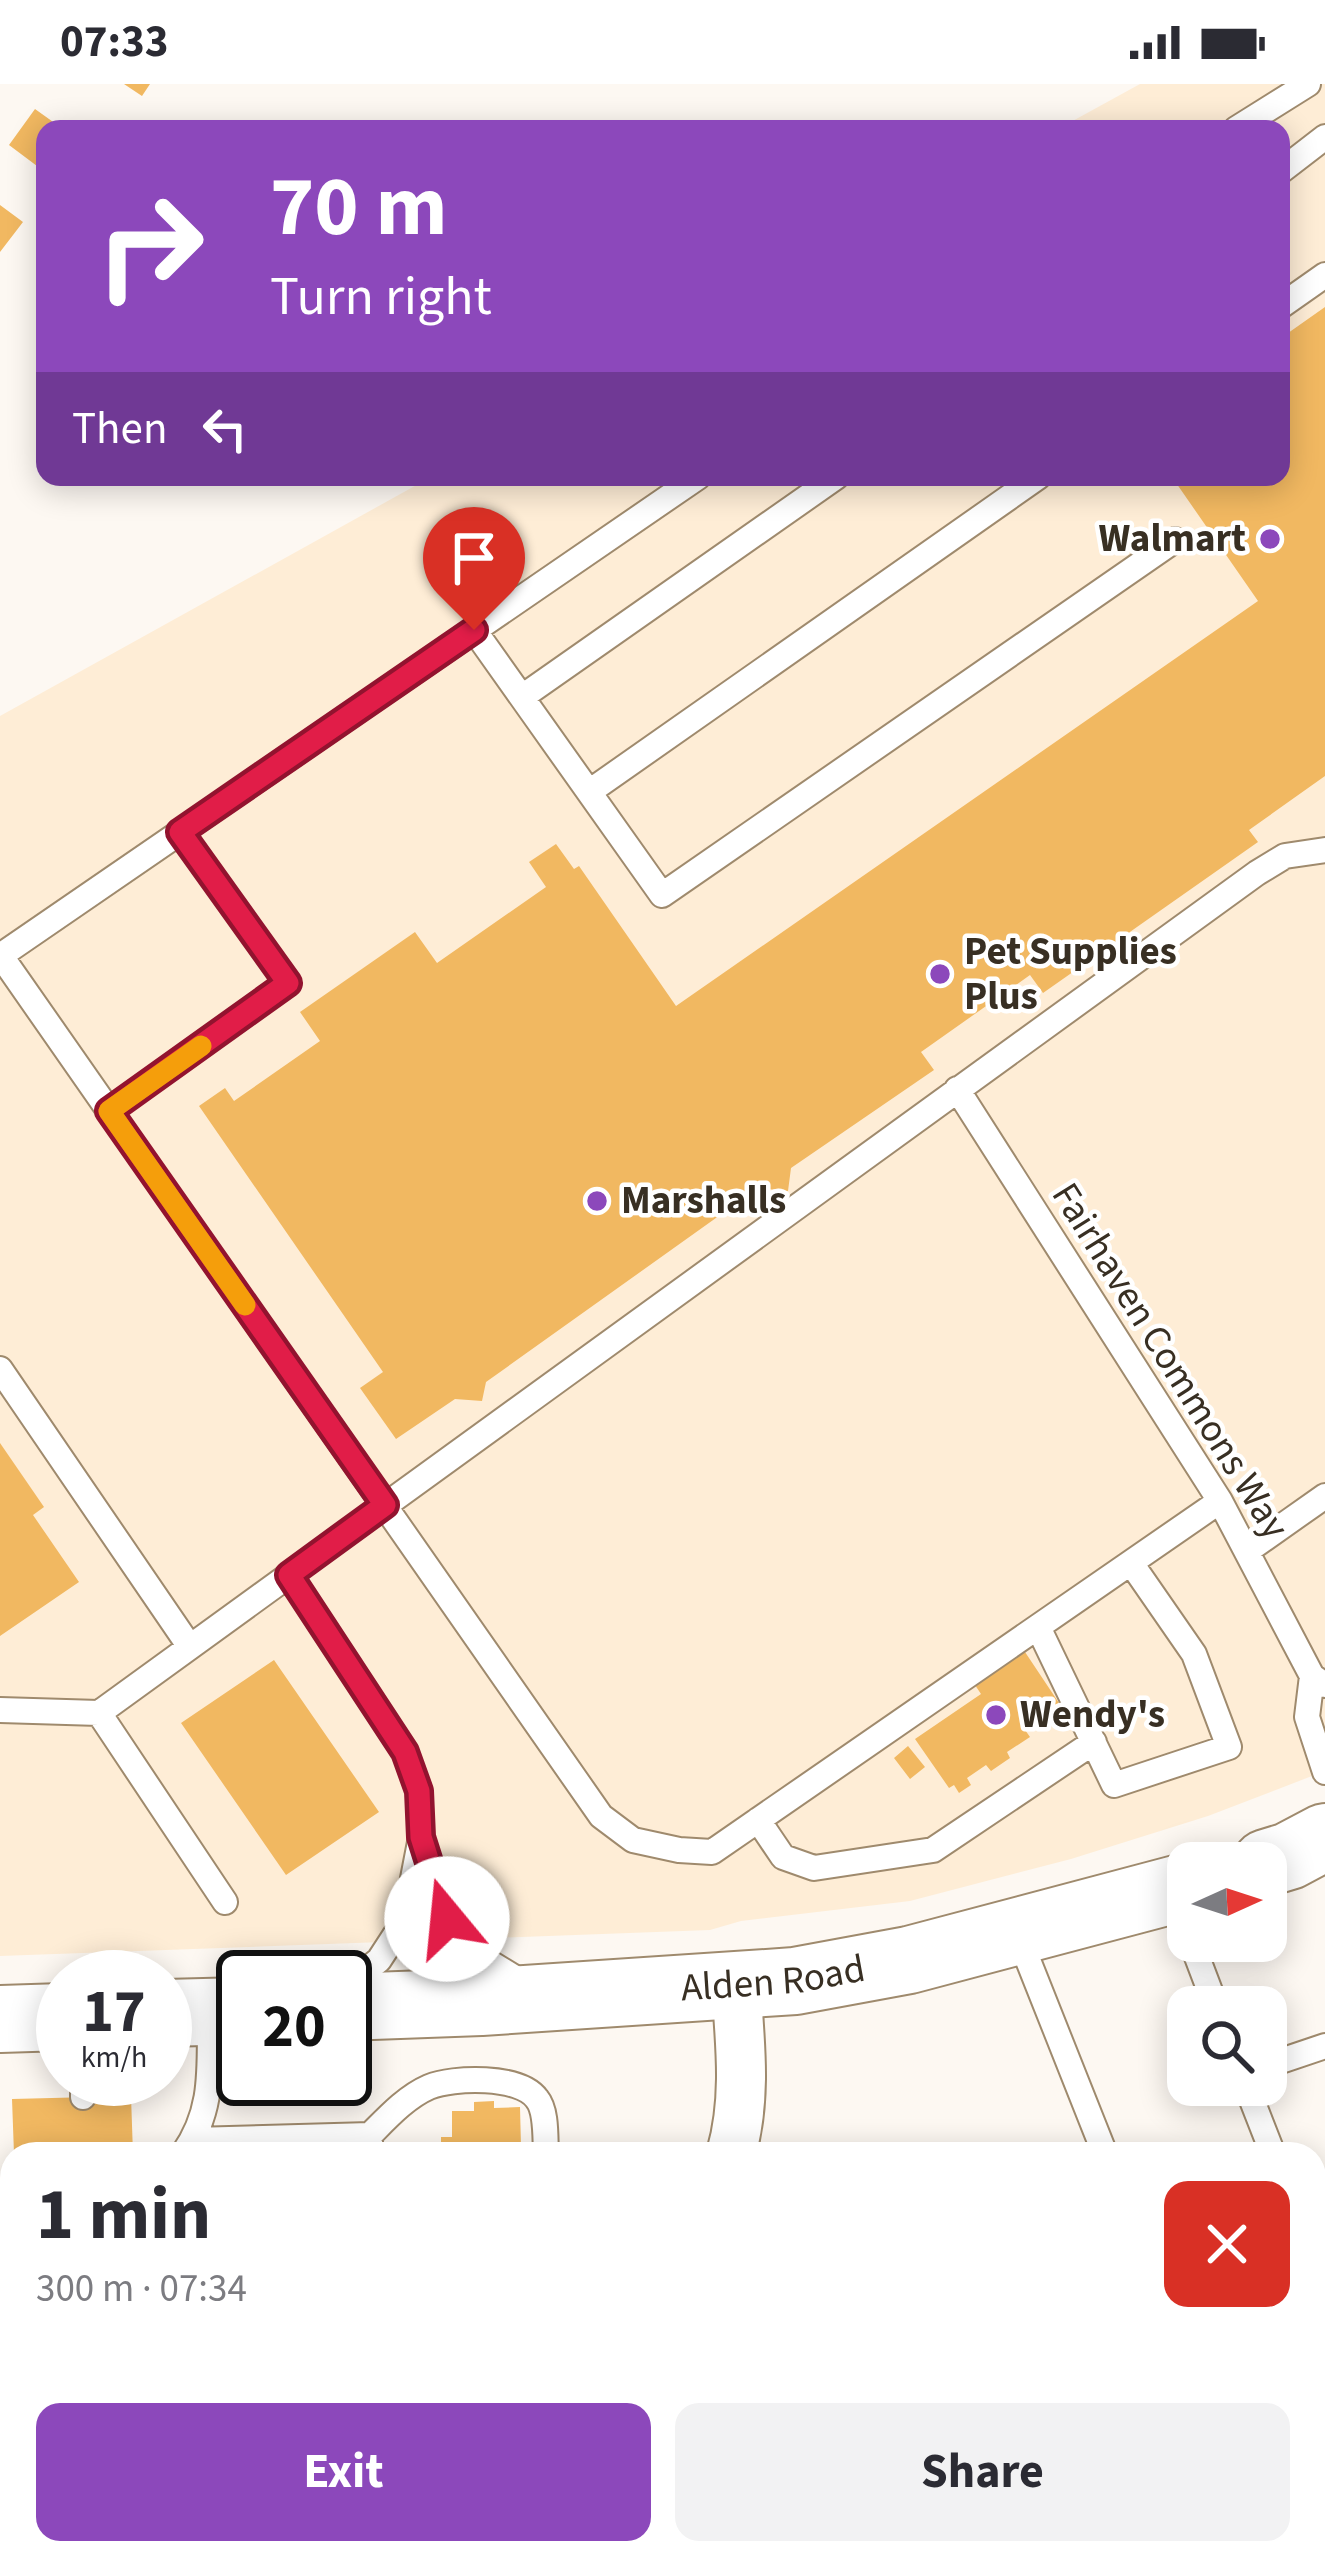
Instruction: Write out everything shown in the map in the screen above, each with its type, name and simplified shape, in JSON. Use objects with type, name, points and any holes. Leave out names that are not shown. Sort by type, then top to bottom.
[{"type":"main road","points":[[1287,1856],[1325,1837]]},
{"type":"main road","name":"Alden Road","points":[[372,2006],[795,1981],[1017,1933],[1167,1914]]},
{"type":"main road","points":[[0,2019],[36,2018]]},
{"type":"street","points":[[734,2142],[742,2070],[736,1985]]},
{"type":"lane","points":[[1250,120],[1308,84]]},
{"type":"lane","points":[[1290,165],[1325,137]]},
{"type":"lane","points":[[1290,300],[1325,275]]},
{"type":"lane","points":[[685,486],[0,956],[601,1816],[633,1840],[712,1852],[1220,1501]]},
{"type":"lane","points":[[522,697],[823,486]]},
{"type":"lane","points":[[589,792],[1025,486]]},
{"type":"lane","points":[[474,630],[662,895],[1175,540]]},
{"type":"lane","points":[[109,1111],[288,983],[180,832]]},
{"type":"lane","points":[[0,1710],[99,1713],[1257,873],[1285,856],[1325,850]]},
{"type":"lane","name":"Fairhaven Commons Way","points":[[957,1089],[1220,1501],[1319,1681],[1306,1717],[1325,1772]]},
{"type":"lane","points":[[0,1369],[190,1647]]},
{"type":"lane","points":[[1246,1551],[1325,1496]]},
{"type":"lane","points":[[1038,1627],[1114,1785],[1229,1747],[1194,1654],[1131,1563]]},
{"type":"lane","points":[[289,1575],[405,1752],[419,1791],[421,1837],[405,1920],[372,1966]]},
{"type":"lane","points":[[99,1713],[225,1902]]},
{"type":"lane","points":[[758,1820],[783,1857],[814,1868],[933,1850],[1094,1742]]},
{"type":"lane","points":[[421,1837],[447,1919],[461,1945],[548,1998]]},
{"type":"lane","points":[[1017,1933],[1101,2142]]},
{"type":"lane","points":[[191,2142],[201,2128],[208,2098],[206,2012]]},
{"type":"lane","points":[[1287,2059],[1325,2046]]},
{"type":"lane","points":[[371,2142],[390,2115],[433,2085],[505,2081],[526,2088],[541,2102],[545,2142]]},
{"type":"lane","points":[[1255,2106],[1269,2142]]},
{"type":"shaded area","points":[[1140,84],[1325,84],[1325,1771],[1208,1816],[1071,1859],[910,1901],[741,1921],[710,1930],[164,1950],[36,1950],[36,1955],[0,1956],[0,716],[415,486],[1290,486],[1290,120],[1074,120]]},
{"type":"building","points":[[124,84],[150,84],[142,96]]},
{"type":"building","points":[[35,109],[50,120],[36,120],[36,165],[9,145]]},
{"type":"building","points":[[0,205],[23,222],[0,252]]},
{"type":"building","points":[[1325,307],[1325,776],[1249,830],[1258,842],[1043,993],[1030,975],[921,1052],[934,1070],[791,1168],[788,1191],[758,1188],[486,1382],[482,1401],[455,1399],[396,1439],[360,1388],[383,1372],[199,1106],[225,1088],[234,1101],[320,1041],[300,1012],[415,932],[437,963],[546,887],[529,862],[556,844],[574,869],[579,866],[676,1006],[1258,601],[1178,486],[1290,486],[1290,332]]},
{"type":"building","points":[[0,1443],[44,1507],[33,1515],[79,1582],[0,1636]]},
{"type":"building","name":"Wendy's","points":[[1025,1652],[1059,1703],[1023,1727],[1030,1737],[1007,1752],[1010,1758],[991,1771],[986,1765],[967,1778],[971,1785],[959,1793],[954,1785],[949,1788],[915,1739],[981,1694],[975,1685]]},
{"type":"building","points":[[274,1660],[379,1812],[286,1875],[181,1723]]},
{"type":"building","points":[[908,1746],[925,1767],[910,1779],[894,1758]]},
{"type":"building","points":[[36,2098],[36,2106],[131,2106],[133,2142],[14,2142],[12,2099]]},
{"type":"building","points":[[494,2101],[494,2108],[520,2107],[521,2142],[441,2142],[441,2137],[452,2137],[452,2111],[474,2111],[474,2102]]},
{"type":"slow traffic","points":[[201,1046],[109,1111],[245,1305]]},
{"type":"place","name":"Walmart","points":[[1270,539]]},
{"type":"place","name":"Pet Supplies Plus","points":[[940,974]]},
{"type":"place","name":"Marshalls","points":[[597,1201]]},
{"type":"place","name":"Wendy's","points":[[996,1715]]},
{"type":"route","points":[[447,1919],[421,1837],[419,1791],[405,1752],[289,1575],[385,1505],[109,1111],[288,983],[180,832],[474,630]]}]
